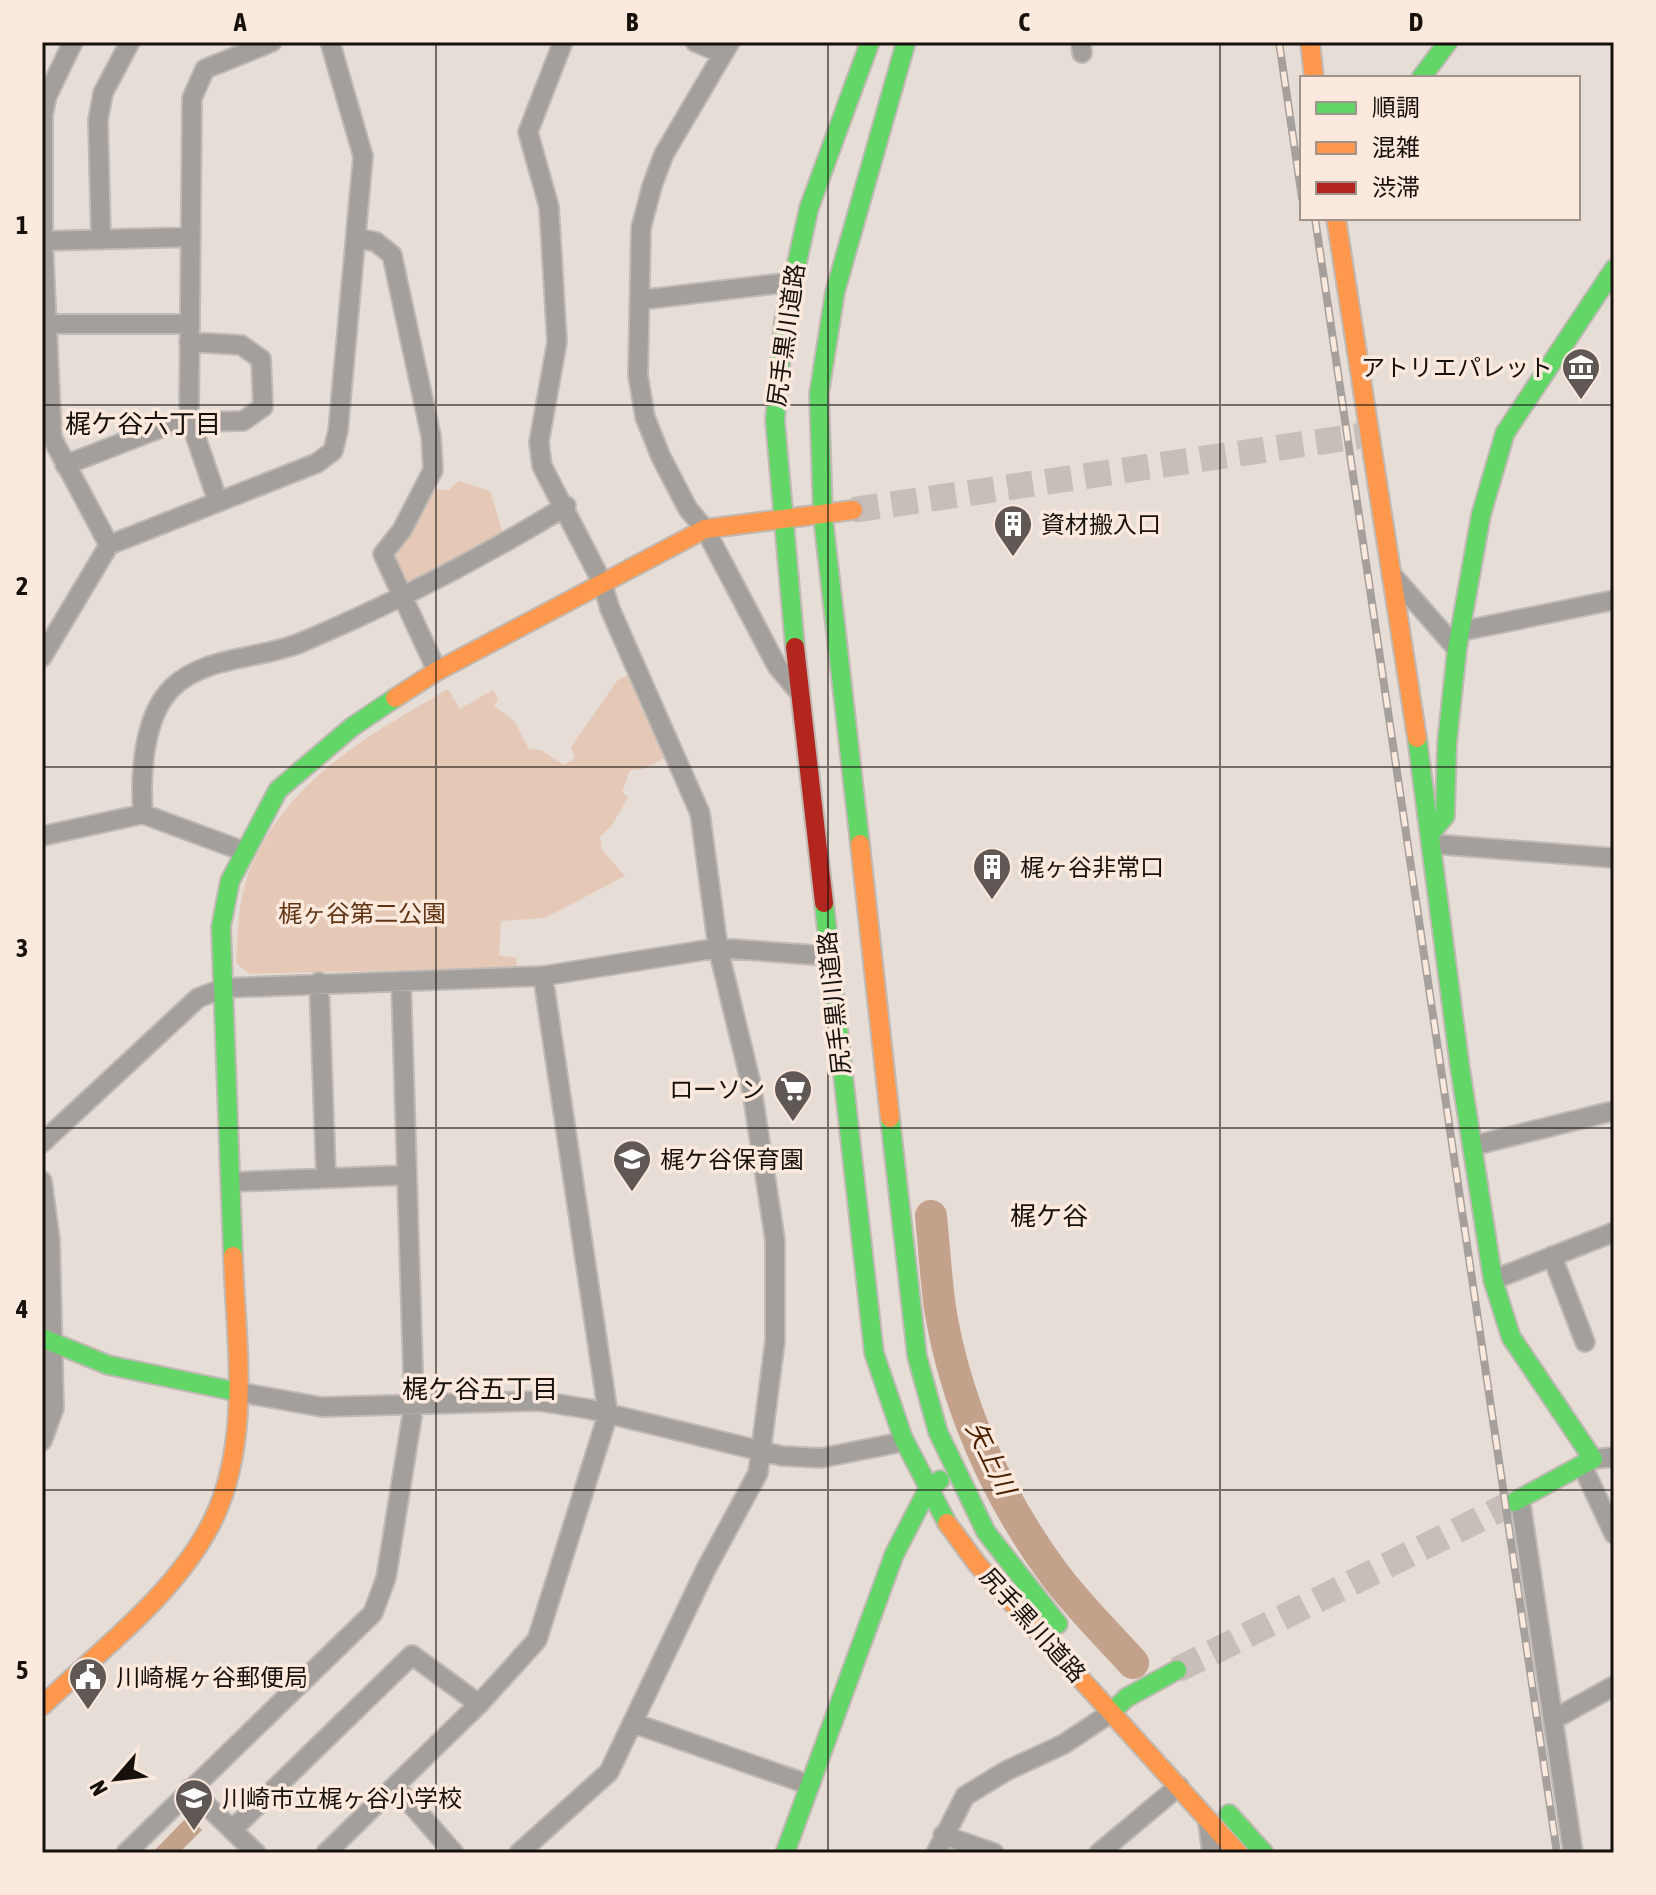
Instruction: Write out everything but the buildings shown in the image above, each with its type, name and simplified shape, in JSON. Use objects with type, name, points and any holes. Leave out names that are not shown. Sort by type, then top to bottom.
[{"type":"street","points":[[73,42],[47,96],[43,114],[43,241],[52,438],[109,545]]},
{"type":"street","points":[[101,240],[98,120],[103,93],[130,42]]},
{"type":"street","points":[[42,657],[109,545],[317,463],[333,451],[338,431],[358,238],[363,156],[330,42]]},
{"type":"street","points":[[519,1853],[609,1772],[706,1569],[758,1473],[775,1341],[775,1240],[751,1084],[718,948],[700,813],[610,609],[602,582],[566,506],[542,466],[539,442],[557,342],[549,207],[528,132],[563,42]]},
{"type":"street","points":[[695,42],[726,48],[664,154],[652,186],[641,228],[638,375],[645,417],[688,509],[705,529],[777,666],[801,695]]},
{"type":"street","name":"尻手黒川道路","points":[[870,42],[809,208],[791,282],[777,378],[775,420],[801,695],[874,1353],[902,1442],[926,1493],[944,1522],[978,1565],[1238,1853]]},
{"type":"street","name":"尻手黒川道路","points":[[906,42],[845,253],[828,328],[820,379],[818,425],[823,517],[917,1356],[930,1416],[951,1470],[1000,1553],[1070,1637]]},
{"type":"street","points":[[1310,42],[1314,75]]},
{"type":"street","points":[[1422,76],[1448,42]]},
{"type":"street","points":[[218,502],[190,420],[192,98],[205,69],[221,59],[265,43]]},
{"type":"street","points":[[1339,221],[1363,435],[1431,839],[1493,1280],[1511,1337],[1588,1462],[1614,1534]]},
{"type":"street","points":[[43,241],[190,237]]},
{"type":"street","points":[[358,238],[376,242],[392,255],[431,436],[433,470],[402,530],[383,554],[437,671]]},
{"type":"street","points":[[1431,839],[1445,816],[1447,743],[1457,649],[1481,515],[1505,433],[1611,281]]},
{"type":"street","points":[[640,300],[791,282]]},
{"type":"street","points":[[47,324],[189,333],[241,345],[261,359],[263,407],[243,421],[190,420],[65,465]]},
{"type":"street","points":[[143,814],[141,796],[150,729],[174,686],[212,667],[295,645],[403,597],[470,565],[566,506]]},
{"type":"street","points":[[42,1706],[171,1579],[211,1524],[234,1453],[238,1392],[221,927],[230,881],[243,851],[278,790],[352,727],[437,671],[705,529],[823,517],[853,510]]},
{"type":"street","points":[[1388,571],[1457,649]]},
{"type":"street","points":[[1462,631],[1614,600]]},
{"type":"street","points":[[42,836],[143,814],[243,851]]},
{"type":"street","points":[[1431,839],[1614,858]]},
{"type":"street","points":[[42,1143],[198,998],[224,988],[319,982],[543,976],[718,948],[829,956]]},
{"type":"street","points":[[326,1853],[479,1704],[537,1640],[608,1414],[543,976]]},
{"type":"street","points":[[126,1853],[373,1613],[386,1578],[414,1404],[401,981]]},
{"type":"street","points":[[319,982],[326,1176]]},
{"type":"street","points":[[1472,1146],[1609,1112]]},
{"type":"street","points":[[232,1182],[407,1175]]},
{"type":"street","points":[[42,1181],[50,1240],[48,1341],[54,1408],[42,1441]]},
{"type":"street","points":[[1493,1280],[1614,1232]]},
{"type":"street","points":[[1552,1256],[1585,1342]]},
{"type":"street","points":[[48,1341],[108,1365],[322,1407],[539,1401],[608,1414],[763,1452],[821,1458],[902,1442]]},
{"type":"street","points":[[1573,1853],[1517,1501],[1588,1462],[1614,1457]]},
{"type":"street","points":[[785,1853],[894,1555],[926,1493],[951,1470]]},
{"type":"street","points":[[232,1830],[412,1655],[479,1704]]},
{"type":"street","points":[[936,1853],[965,1796],[1006,1771],[1064,1744],[1112,1712],[1126,1698],[1177,1670]]},
{"type":"street","name":"尻手黒川道路","points":[[1111,1682],[1141,1715]]},
{"type":"street","points":[[1554,1719],[1614,1686]]},
{"type":"street","points":[[633,1723],[810,1785]]},
{"type":"street","points":[[395,1786],[449,1851]]},
{"type":"street","points":[[1099,1853],[1179,1786]]},
{"type":"street","points":[[190,1789],[256,1853]]},
{"type":"street","points":[[1213,1796],[1264,1853]]},
{"type":"street","points":[[1207,1819],[1212,1853]]},
{"type":"street","points":[[943,1835],[994,1853]]},
{"type":"green space","points":[[459,481],[490,491],[504,536],[415,583],[405,581],[394,560],[433,489],[449,490]]},
{"type":"green space","name":"梶ヶ谷第二公園","points":[[628,675],[667,757],[643,769],[630,770],[622,792],[628,797],[613,824],[600,837],[602,850],[625,876],[545,918],[501,921],[499,955],[516,958],[517,967],[249,974],[236,963],[243,894],[249,872],[265,839],[307,786],[359,743],[448,689],[460,709],[493,690],[498,699],[494,706],[514,721],[529,749],[541,750],[564,765],[575,758],[571,747],[617,681]]},
{"type":"shaded area","points":[[188,1816],[202,1830],[179,1853],[152,1853]]},
{"type":"waterway","name":"矢上川","points":[[931,1216],[947,1343],[967,1412],[981,1446],[1013,1511],[1052,1571],[1133,1663]]},
{"type":"tunnel","points":[[853,510],[1359,436]]},
{"type":"tunnel","points":[[1177,1670],[1514,1502]]},
{"type":"railway","points":[[1279,42],[1300,184]]},
{"type":"railway","points":[[1315,220],[1557,1853]]},
{"type":"traffic: fast","points":[[795,647],[775,420],[784,322],[809,208],[870,42]]},
{"type":"traffic: fast","points":[[860,844],[823,517],[819,394],[835,292],[906,42]]},
{"type":"traffic: fast","points":[[1422,76],[1448,42]]},
{"type":"traffic: fast","points":[[1430,834],[1445,816],[1447,743],[1457,649],[1481,515],[1505,433],[1614,269]]},
{"type":"traffic: fast","points":[[233,1256],[221,927],[230,881],[278,790],[352,727],[395,698]]},
{"type":"traffic: fast","points":[[1417,738],[1460,1068],[1493,1280],[1511,1337],[1593,1459],[1514,1502]]},
{"type":"traffic: fast","points":[[824,903],[874,1353],[903,1438],[947,1523]]},
{"type":"traffic: fast","points":[[890,1118],[917,1356],[938,1432],[986,1532],[1058,1624]]},
{"type":"traffic: fast","points":[[42,1338],[108,1365],[238,1392]]},
{"type":"traffic: fast","points":[[785,1853],[894,1555],[926,1493],[940,1480]]},
{"type":"traffic: fast","points":[[1112,1712],[1126,1698],[1177,1670]]},
{"type":"traffic: fast","points":[[1229,1814],[1264,1853]]},
{"type":"traffic: slow","points":[[1310,42],[1314,76]]},
{"type":"traffic: slow","points":[[1336,220],[1417,738]]},
{"type":"traffic: slow","points":[[395,698],[437,671],[705,529],[853,510]]},
{"type":"traffic: slow","points":[[860,844],[890,1118]]},
{"type":"traffic: slow","points":[[42,1706],[157,1598],[178,1574],[212,1522],[225,1491],[237,1425],[239,1391],[233,1256]]},
{"type":"traffic: slow","points":[[947,1523],[978,1565],[1238,1853]]},
{"type":"traffic: jam","points":[[795,647],[824,903]]},
{"type":"place","name":"アトリエパレット","points":[[1581,401]]},
{"type":"place","name":"資材搬入口","points":[[1013,558]]},
{"type":"place","name":"梶ヶ谷非常口","points":[[992,901]]},
{"type":"place","name":"ローソン","points":[[793,1123]]},
{"type":"place","name":"梶ケ谷保育園","points":[[632,1193]]},
{"type":"place","name":"川崎梶ヶ谷郵便局","points":[[88,1711]]},
{"type":"place","name":"川崎市立梶ヶ谷小学校","points":[[194,1832]]},
{"type":"district","name":"梶ケ谷六丁目","points":[[143,424]]},
{"type":"district","name":"梶ケ谷","points":[[1049,1216]]},
{"type":"district","name":"梶ケ谷五丁目","points":[[480,1389]]}]
